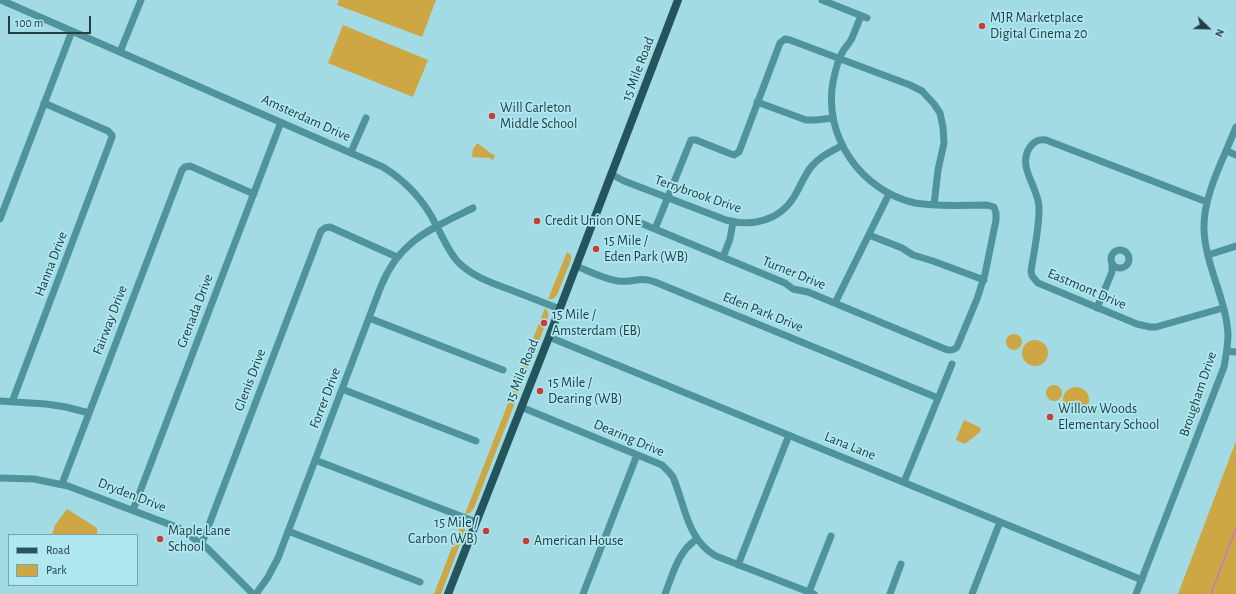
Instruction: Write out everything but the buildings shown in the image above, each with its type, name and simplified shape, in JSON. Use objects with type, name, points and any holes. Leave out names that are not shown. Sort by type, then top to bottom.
[{"type":"main road","name":"15 Mile Road","points":[[448,594],[560,309],[678,0]]},
{"type":"street","points":[[0,6],[2,0]]},
{"type":"street","name":"Amsterdam Drive","points":[[2,0],[383,167],[401,179],[422,201],[453,256],[470,272],[481,279],[560,309]]},
{"type":"street","points":[[120,52],[140,0]]},
{"type":"street","points":[[822,0],[864,17],[840,59],[832,85],[831,100],[833,118],[841,146],[858,169],[870,181],[889,194],[913,202],[934,205],[987,205],[994,207],[996,213],[996,220],[984,280],[933,260],[913,255],[902,248],[869,235]]},
{"type":"street","points":[[0,219],[72,31]]},
{"type":"street","points":[[655,229],[691,140],[696,140],[731,154],[736,154],[740,150],[780,43],[784,39],[910,85],[922,91],[934,104],[940,113],[944,134],[934,205]]},
{"type":"street","points":[[757,102],[806,120],[833,118]]},
{"type":"street","name":"Hanna Drive","points":[[12,402],[112,140],[112,135],[108,131],[44,103]]},
{"type":"street","points":[[351,152],[366,118]]},
{"type":"street","name":"Grenada Drive","points":[[133,510],[281,122]]},
{"type":"street","name":"Brougham Drive","points":[[1136,594],[1221,375],[1227,351],[1228,333],[1223,308],[1208,255],[1204,228],[1207,202],[1236,127]]},
{"type":"street","name":"Eastmont Drive","points":[[1207,202],[1052,142],[1041,140],[1034,142],[1028,152],[1026,163],[1028,174],[1039,202],[1040,209],[1031,271],[1032,276],[1038,284],[1137,324],[1150,327],[1163,325],[1223,308]]},
{"type":"street","name":"Terrybrook Drive","points":[[611,174],[624,181],[733,222],[758,223],[765,221],[781,212],[791,202],[811,168],[825,155],[841,146]]},
{"type":"street","points":[[1227,151],[1236,155]]},
{"type":"street","name":"Fairway Drive","points":[[62,484],[182,170],[185,167],[190,166],[254,194]]},
{"type":"street","points":[[835,303],[889,194]]},
{"type":"street","name":"Forrer Drive","points":[[255,594],[272,571],[385,277],[397,257],[413,241],[437,226],[473,208]]},
{"type":"street","name":"Turner Drive","points":[[626,217],[793,288],[808,292],[950,351],[957,347],[984,280]]},
{"type":"street","points":[[723,257],[730,239],[733,222]]},
{"type":"street","name":"Glenis Drive","points":[[202,543],[321,231],[330,227],[397,257]]},
{"type":"street","points":[[1208,255],[1236,246]]},
{"type":"street","name":"Eden Park Drive","points":[[576,266],[614,280],[622,281],[639,279],[655,282],[938,398]]},
{"type":"street","points":[[1097,308],[1114,268]]},
{"type":"street","points":[[369,318],[503,370]]},
{"type":"street","name":"Lana Lane","points":[[549,337],[1142,580]]},
{"type":"street","points":[[1227,351],[1236,352]]},
{"type":"street","points":[[904,482],[952,364]]},
{"type":"street","points":[[342,389],[476,441]]},
{"type":"street","points":[[0,402],[59,406],[89,413]]},
{"type":"street","name":"Dearing Drive","points":[[521,407],[662,466],[670,472],[676,483],[689,524],[697,539],[711,553],[738,565],[812,593]]},
{"type":"street","points":[[738,565],[789,435]]},
{"type":"street","points":[[583,594],[637,455]]},
{"type":"street","points":[[315,460],[476,522]]},
{"type":"street","name":"Dryden Drive","points":[[0,478],[34,479],[62,484],[179,528],[202,543],[255,594]]},
{"type":"street","points":[[972,594],[1000,522]]},
{"type":"street","points":[[288,531],[420,582]]},
{"type":"street","points":[[812,593],[831,536]]},
{"type":"street","points":[[666,594],[683,551],[697,539]]},
{"type":"street","points":[[890,594],[901,564]]},
{"type":"green space","points":[[339,0],[436,0],[422,37],[337,5]]},
{"type":"green space","points":[[343,25],[428,60],[413,97],[328,63]]},
{"type":"green space","points":[[477,143],[495,155],[493,160],[490,158],[472,157],[473,149]]},
{"type":"green space","points":[[567,252],[571,255],[571,260],[557,295],[553,299],[548,299]]},
{"type":"green space","points":[[545,308],[548,312],[548,318],[474,508],[470,513],[465,514]]},
{"type":"green space","points":[[1014,334],[1020,336],[1022,342],[1020,348],[1014,350],[1008,348],[1006,342],[1008,336]]},
{"type":"green space","points":[[1035,340],[1044,344],[1048,353],[1044,362],[1035,366],[1026,362],[1022,353],[1026,344]]},
{"type":"green space","points":[[1054,385],[1060,387],[1062,393],[1060,399],[1054,401],[1048,399],[1046,393],[1048,387]]},
{"type":"green space","points":[[1076,387],[1085,391],[1089,400],[1085,409],[1076,413],[1067,409],[1063,400],[1067,391]]},
{"type":"green space","points":[[964,420],[981,428],[980,432],[965,444],[956,440]]},
{"type":"green space","points":[[1236,441],[1236,594],[1178,594]]},
{"type":"green space","points":[[67,509],[97,528],[97,534],[52,534],[55,525]]},
{"type":"green space","points":[[462,521],[465,525],[465,531],[441,594],[434,594]]},
{"type":"waterway","points":[[1211,594],[1236,528]]},
{"type":"place","name":"MJR Marketplace Digital Cinema 20","points":[[982,26]]},
{"type":"place","name":"Will Carleton Middle School","points":[[492,116]]},
{"type":"place","name":"Credit Union ONE","points":[[537,221]]},
{"type":"place","name":"15 Mile / Eden Park (WB)","points":[[596,249]]},
{"type":"place","name":"15 Mile / Amsterdam (EB)","points":[[544,323]]},
{"type":"place","name":"15 Mile / Dearing (WB)","points":[[540,391]]},
{"type":"place","name":"Willow Woods Elementary School","points":[[1050,417]]},
{"type":"place","name":"15 Mile / Carbon (WB)","points":[[486,531]]},
{"type":"place","name":"Maple Lane School","points":[[160,539]]},
{"type":"place","name":"American House","points":[[526,541]]}]
